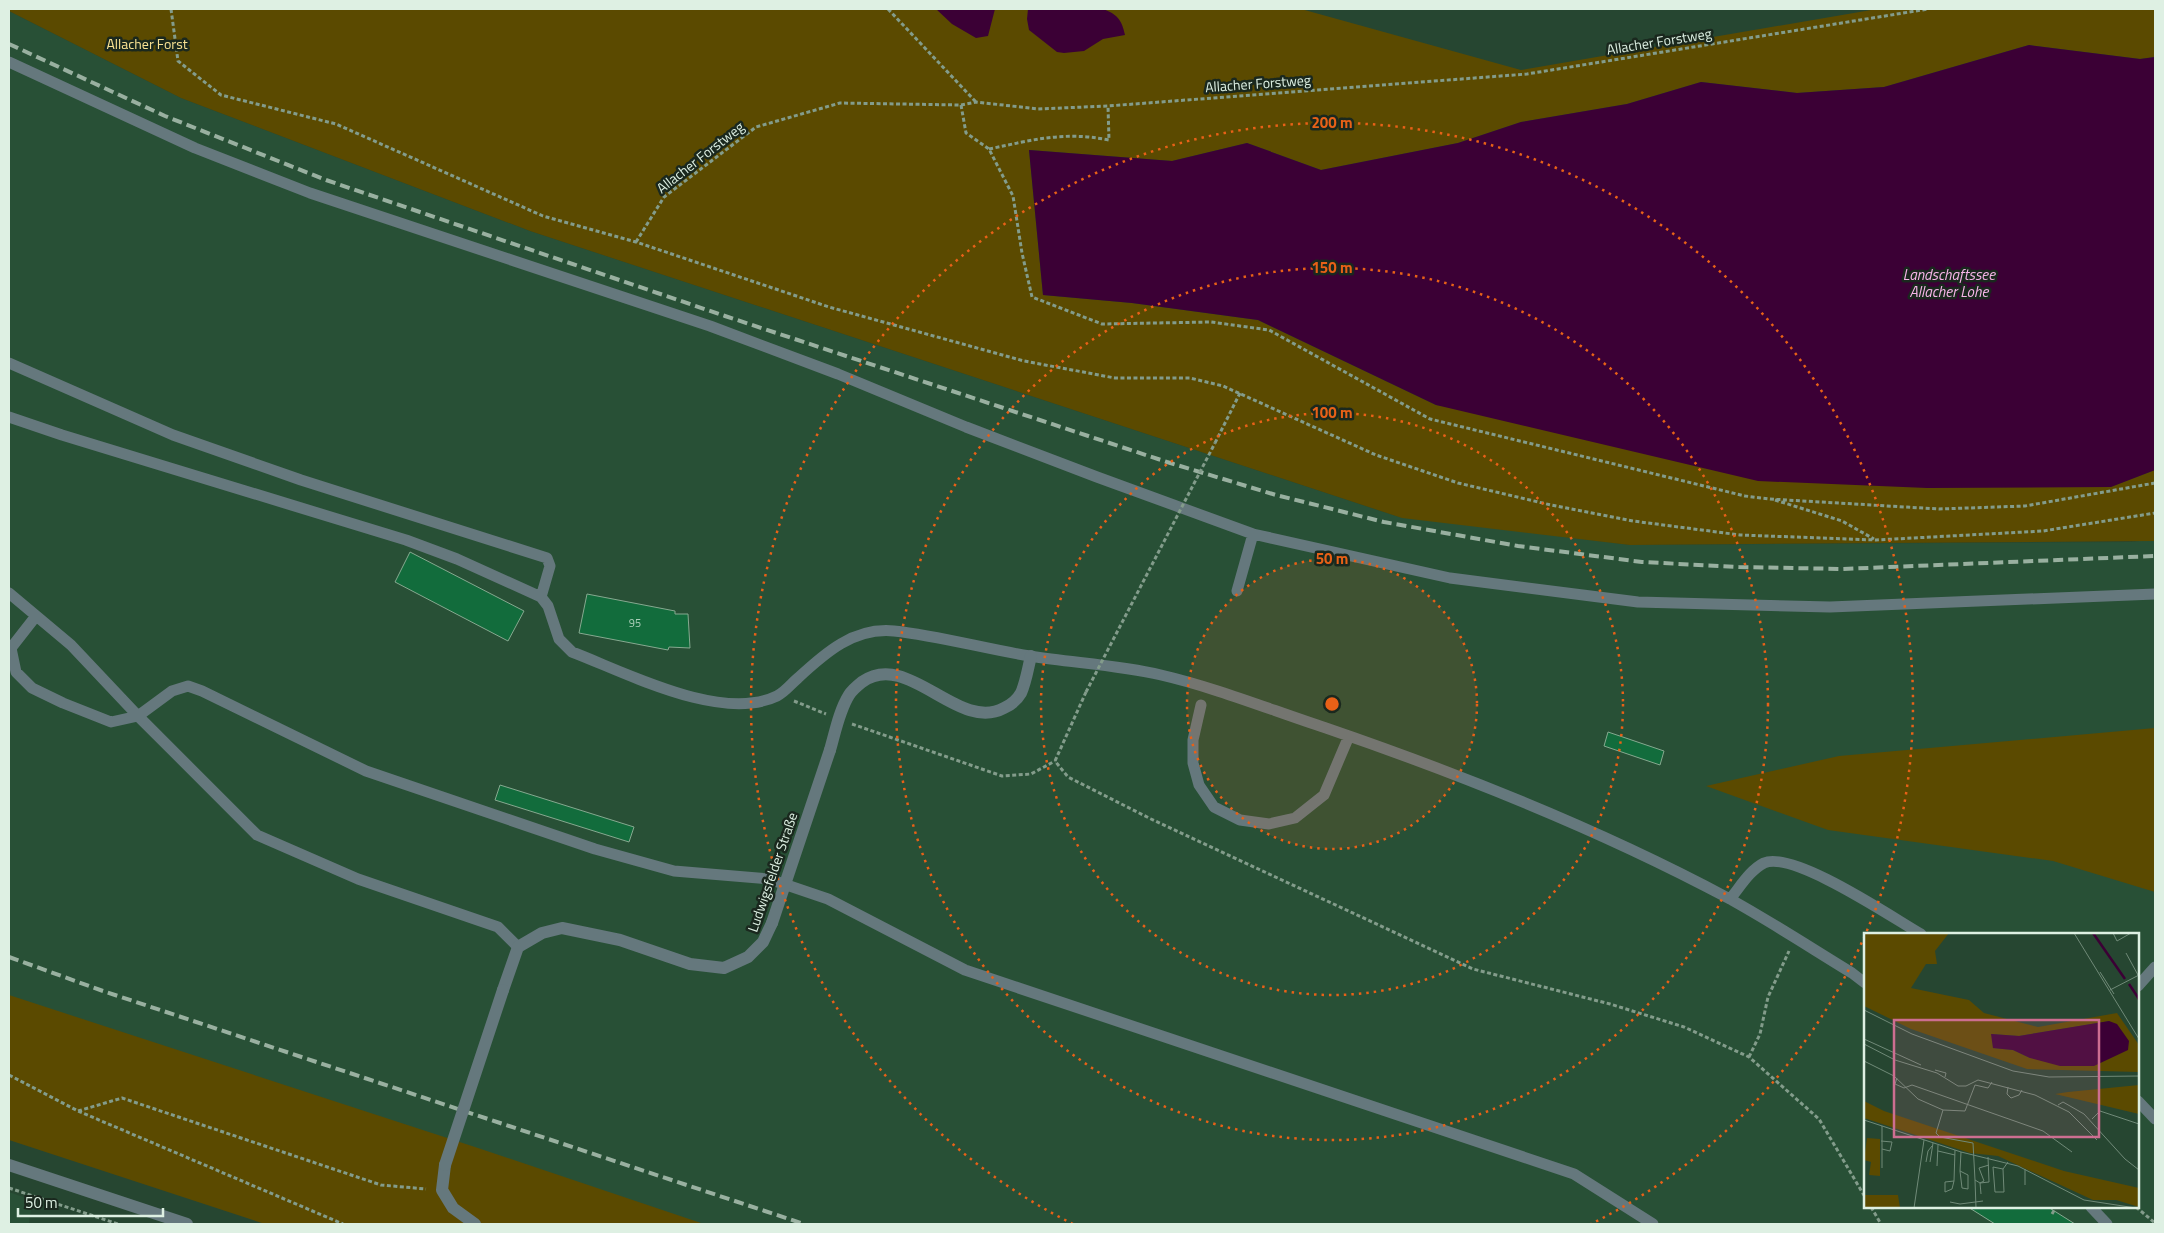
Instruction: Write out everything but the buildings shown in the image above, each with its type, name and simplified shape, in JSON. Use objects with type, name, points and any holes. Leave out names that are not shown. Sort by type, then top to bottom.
[{"type":"street","name":"Ludwigsfelder Straße","points":[[518,947],[542,933],[562,928],[620,940],[690,964],[724,968],[748,957],[763,942],[772,923],[848,696],[866,680],[877,675],[890,675],[913,681],[969,711],[984,714],[998,712],[1012,704],[1020,693],[1031,656]]},
{"type":"street","points":[[475,1224],[453,1208],[442,1190],[445,1165],[518,947]]},
{"type":"street","points":[[9,1165],[187,1224]]},
{"type":"lane","points":[[9,62],[195,148],[310,192],[387,220],[710,326],[838,374],[1097,478],[1253,534],[1450,578],[1638,602],[1830,607],[2155,594]]},
{"type":"lane","points":[[9,364],[191,441],[301,480],[547,558],[550,566],[541,597]]},
{"type":"lane","points":[[9,417],[62,435],[406,540],[457,559],[541,597],[548,606],[558,639],[572,652],[682,694],[713,702],[744,704],[780,695],[823,655],[844,640],[862,634],[890,630],[1031,656],[1090,663],[1160,675],[1221,693],[1349,736],[1490,788],[1651,859],[1730,899],[1852,973],[1864,983]]},
{"type":"lane","points":[[1237,591],[1253,534]]},
{"type":"lane","points":[[9,593],[71,645],[138,716],[257,836],[358,879],[498,927],[518,947]]},
{"type":"lane","points":[[36,616],[11,648],[16,672],[32,688],[63,703],[111,722],[138,716],[172,691],[188,686],[202,691],[366,771],[586,846],[674,871],[769,879],[828,900],[965,970],[1574,1174],[1653,1224]]},
{"type":"lane","points":[[1201,705],[1192,740],[1193,763],[1199,785],[1214,807],[1240,820],[1269,824],[1295,818],[1324,795],[1349,736]]},
{"type":"lane","points":[[1730,899],[1749,876],[1765,863],[1783,861],[1805,868],[1919,933]]},
{"type":"lane","points":[[2139,985],[2155,967]]},
{"type":"lane","points":[[2139,1102],[2155,1119]]},
{"type":"lane","points":[[2092,1208],[2107,1224]]},
{"type":"path","points":[[171,9],[178,61],[221,95],[336,124],[542,216],[636,242],[829,307],[1024,360],[1115,378],[1190,378],[1223,386],[1376,455],[1458,483],[1551,505],[1633,521],[1740,535],[1876,540],[2043,531],[2155,514]]},
{"type":"path","points":[[888,9],[976,102]]},
{"type":"path","name":"Allacher Forstweg","points":[[636,242],[664,197],[756,127],[840,103],[960,105],[976,102],[1038,109],[1108,106],[1527,74],[1928,9]]},
{"type":"path","points":[[960,105],[966,133],[989,149],[1013,196],[1022,253],[1032,297],[1102,324],[1211,322],[1268,330],[1430,419],[1745,496],[1940,508],[2025,506],[2155,482]]},
{"type":"path","points":[[989,149],[1050,136],[1084,135],[1109,140],[1108,106]]},
{"type":"path","points":[[840,720],[1002,776],[1031,774],[1055,762],[1086,692],[1240,394]]},
{"type":"path","points":[[1770,499],[1842,521],[1876,540]]},
{"type":"path","points":[[799,703],[825,714]]},
{"type":"path","points":[[1055,762],[1068,777],[1151,819],[1473,969],[1610,1004],[1684,1027],[1749,1058],[1819,1119],[1864,1195]]},
{"type":"path","points":[[1749,1058],[1760,1034],[1768,997],[1795,938]]},
{"type":"path","points":[[9,1075],[78,1111],[343,1224]]},
{"type":"path","points":[[78,1111],[122,1098],[381,1185],[442,1190]]},
{"type":"path","points":[[9,1188],[118,1224]]},
{"type":"path","points":[[1872,1208],[1881,1224]]},
{"type":"path","points":[[2052,1214],[2055,1208]]},
{"type":"path","points":[[2137,1208],[2155,1223]]},
{"type":"shaded area","points":[[9,11],[181,98],[530,231],[1396,516],[1630,545],[2131,542],[2155,539],[2155,1224],[619,1224],[9,1013]]},
{"type":"shaded area","points":[[9,1192],[32,1200],[29,1224],[9,1224]]},
{"type":"green space","name":"Allacher Forst","points":[[9,9],[1301,9],[1521,70],[1877,9],[2155,9],[2155,57],[2140,59],[2029,45],[1884,87],[1797,93],[1701,82],[1627,104],[1521,122],[1458,143],[1321,170],[1247,143],[1172,161],[1029,150],[1043,295],[1132,303],[1258,320],[1436,405],[2110,487],[2155,470],[2155,541],[1630,545],[1402,518],[530,231],[181,98],[9,11]]},
{"type":"green space","points":[[2155,728],[2155,892],[2053,861],[1828,830],[1706,786],[1839,756]]},
{"type":"green space","points":[[9,995],[704,1224],[265,1224],[9,1140]]},
{"type":"water","points":[[936,9],[995,9],[988,36],[976,38],[952,24]]},
{"type":"water","points":[[1028,9],[1103,9],[1118,18],[1125,35],[1103,39],[1084,51],[1057,52],[1029,30]]},
{"type":"water","name":"Landschaftssee Allacher Lohe","points":[[2029,45],[2140,59],[2155,57],[2155,470],[2111,487],[1927,488],[1758,481],[1436,405],[1258,320],[1132,303],[1043,295],[1029,150],[1172,161],[1247,143],[1321,170],[1458,143],[1521,122],[1627,104],[1701,82],[1797,93],[1884,87]]},
{"type":"railway","points":[[9,44],[165,116],[326,180],[725,316],[1167,462],[1276,495],[1384,522],[1518,546],[1642,562],[1739,567],[1843,569],[2155,556]]},
{"type":"railway","points":[[9,957],[103,991],[804,1224]]}]
